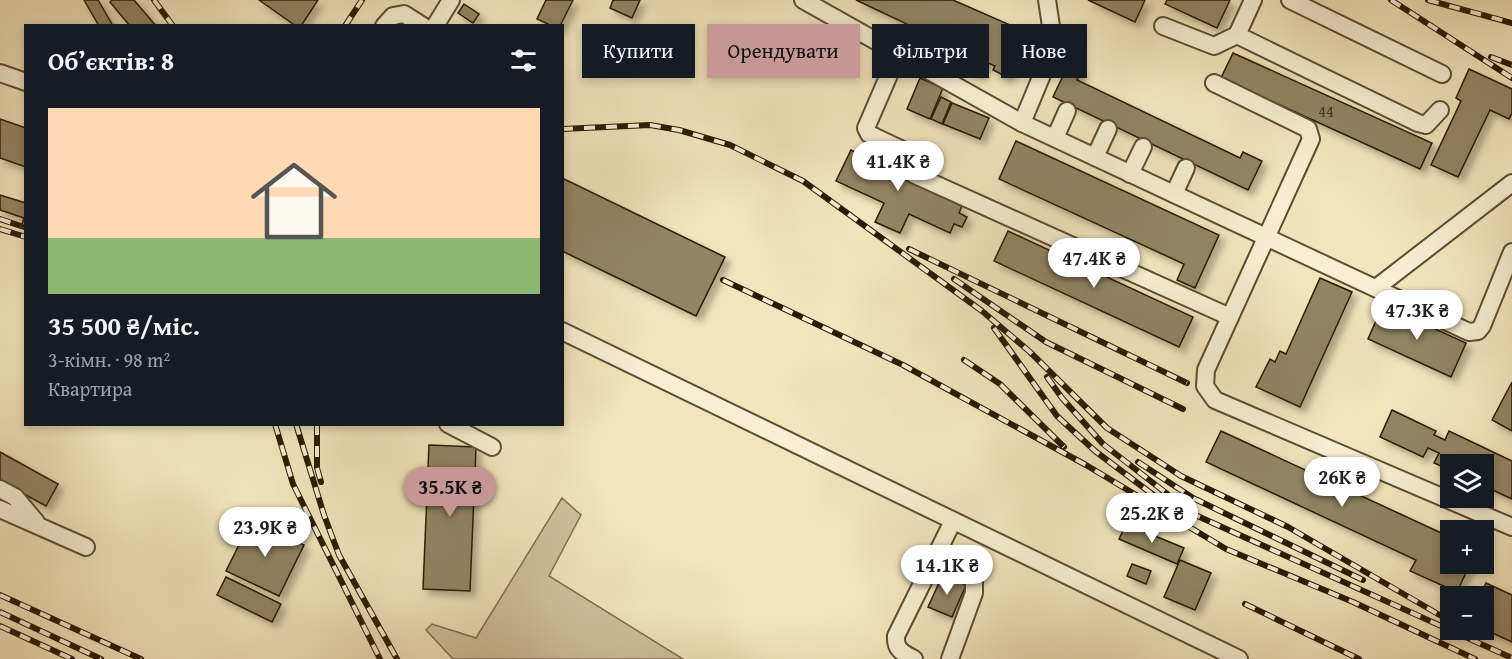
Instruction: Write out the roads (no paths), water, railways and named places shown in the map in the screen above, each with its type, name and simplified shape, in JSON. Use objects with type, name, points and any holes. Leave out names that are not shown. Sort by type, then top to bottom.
[{"type":"street","points":[[436,24],[450,0]]},
{"type":"street","points":[[803,0],[872,39]]},
{"type":"street","points":[[1022,123],[1054,46],[1047,0]]},
{"type":"street","points":[[1163,26],[1208,45],[1221,45],[1237,36],[1253,0]]},
{"type":"street","points":[[1290,0],[1442,74]]},
{"type":"street","points":[[386,24],[393,16],[404,14],[420,24]]},
{"type":"street","points":[[1237,36],[1418,123],[1426,125],[1440,110]]},
{"type":"street","points":[[0,73],[24,81]]},
{"type":"street","points":[[888,78],[866,128],[869,134],[913,155],[915,175],[1230,317]]},
{"type":"street","points":[[941,78],[1022,123],[1469,332],[1478,331],[1482,326],[1512,252]]},
{"type":"street","points":[[1214,83],[1308,129],[1311,139],[1206,370],[1205,386],[1215,399],[1512,527]]},
{"type":"street","points":[[1054,138],[1067,111]]},
{"type":"street","points":[[1095,157],[1108,129]]},
{"type":"street","points":[[1130,174],[1143,147]]},
{"type":"street","points":[[1174,195],[1186,168]]},
{"type":"street","points":[[1376,288],[1512,183]]},
{"type":"street","points":[[564,332],[1239,659]]},
{"type":"street","points":[[452,426],[492,447]]},
{"type":"street","points":[[0,489],[15,497],[41,527]]},
{"type":"street","points":[[0,509],[86,547]]},
{"type":"street","points":[[914,659],[900,651],[896,644],[896,636],[953,521]]},
{"type":"street","points":[[938,555],[974,578],[974,593],[950,659]]},
{"type":"railway","points":[[154,0],[172,24]]},
{"type":"railway","points":[[346,24],[362,0]]},
{"type":"railway","points":[[1391,0],[1512,78]]},
{"type":"railway","points":[[1428,0],[1512,23]]},
{"type":"railway","points":[[1491,57],[1512,65]]},
{"type":"railway","points":[[564,129],[650,125],[679,130],[730,145],[803,181],[982,311],[1030,352],[1107,428],[1181,476],[1288,527],[1440,615]]},
{"type":"railway","points":[[0,219],[21,226]]},
{"type":"railway","points":[[0,229],[24,236]]},
{"type":"railway","points":[[909,249],[1187,383]]},
{"type":"railway","points":[[954,279],[1046,342],[1183,409]]},
{"type":"railway","points":[[723,280],[903,365],[1086,465],[1226,549],[1353,602],[1475,659]]},
{"type":"railway","points":[[994,328],[1057,416],[1095,451],[1160,500],[1175,507]]},
{"type":"railway","points":[[964,360],[1000,384],[1064,447]]},
{"type":"railway","points":[[1047,377],[1062,398],[1103,444],[1193,514],[1512,658]]},
{"type":"railway","points":[[276,426],[293,484],[380,659]]},
{"type":"railway","points":[[297,426],[339,555],[397,659]]},
{"type":"railway","points":[[317,426],[317,468],[321,482]]},
{"type":"railway","points":[[1138,462],[1193,498],[1363,580]]},
{"type":"railway","points":[[0,595],[141,659]]},
{"type":"railway","points":[[1245,604],[1359,659]]},
{"type":"railway","points":[[0,612],[101,659]]},
{"type":"railway","points":[[0,626],[72,659]]}]
